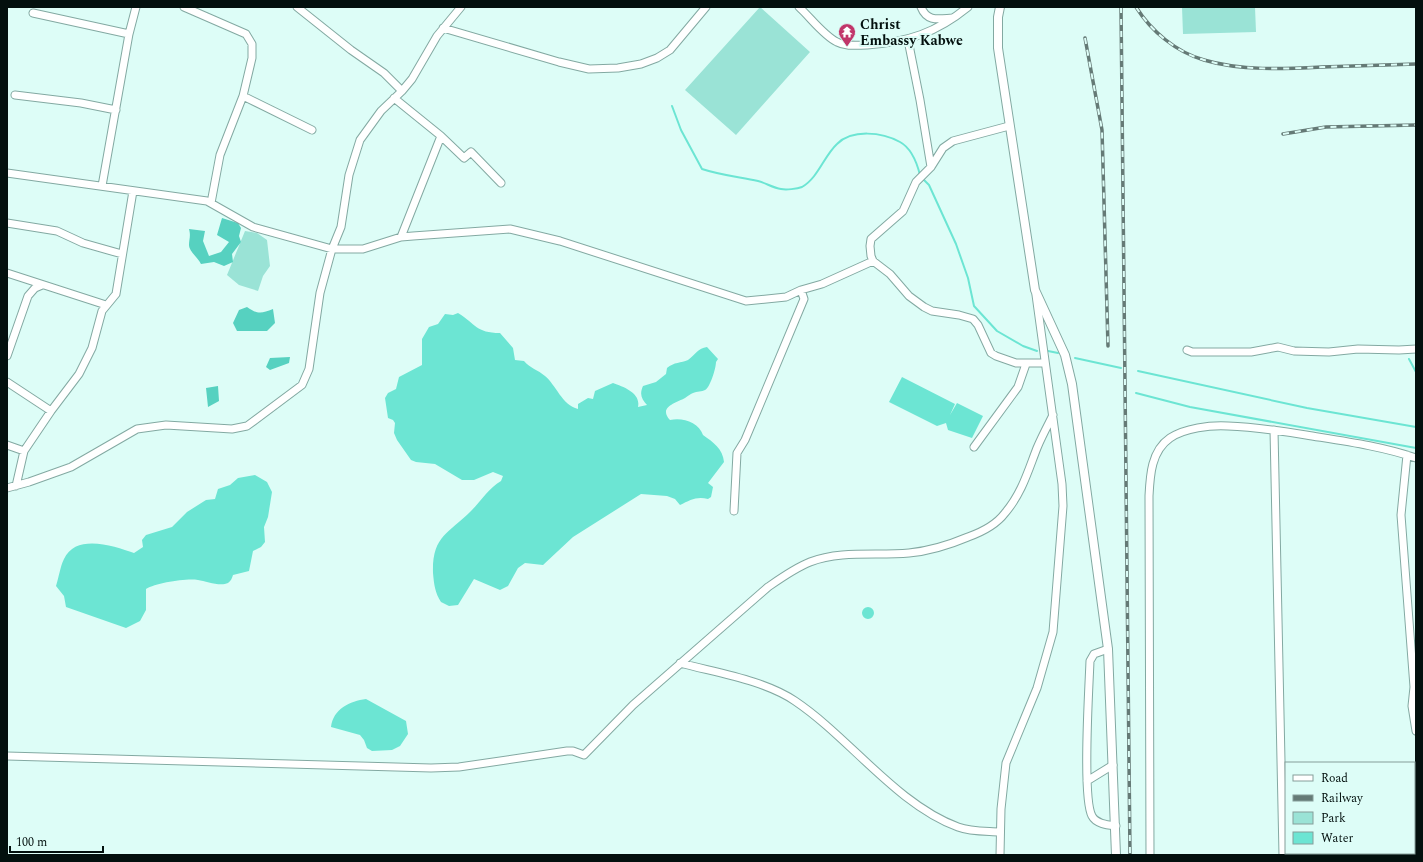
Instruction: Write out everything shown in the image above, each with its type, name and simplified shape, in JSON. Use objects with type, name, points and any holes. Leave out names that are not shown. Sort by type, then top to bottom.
[{"type":"street","points":[[102,186],[129,34],[136,7]]},
{"type":"street","points":[[184,7],[246,34],[250,38],[254,51],[243,96],[220,155],[211,203]]},
{"type":"street","points":[[297,7],[351,50],[384,73],[402,91]]},
{"type":"street","points":[[7,488],[71,467],[137,429],[166,425],[232,429],[247,426],[302,385],[309,369],[320,293],[332,249],[341,227],[349,175],[360,140],[372,121],[402,91],[418,71],[443,28],[461,7]]},
{"type":"street","points":[[443,28],[559,62],[590,68],[618,68],[652,60],[670,50],[706,7]]},
{"type":"street","points":[[799,7],[839,43],[857,45],[908,40],[954,18],[968,7]]},
{"type":"street","points":[[920,7],[928,18],[954,18]]},
{"type":"street","points":[[1000,7],[998,17],[998,48],[1053,414],[1062,484],[1063,506],[1053,632],[1037,688],[1014,739],[1006,763],[1000,832],[1000,855]]},
{"type":"street","points":[[33,13],[129,34]]},
{"type":"street","points":[[908,40],[920,100],[929,169]]},
{"type":"street","points":[[16,95],[74,102],[116,110]]},
{"type":"street","points":[[243,96],[312,130]]},
{"type":"street","points":[[394,98],[441,136],[464,158],[471,152],[501,182]]},
{"type":"street","points":[[1009,126],[953,141],[943,148],[929,169],[916,182],[903,211],[871,239],[870,246],[873,261],[890,274],[909,296],[924,307],[932,311],[959,315],[973,319],[978,325],[991,353],[1006,361],[1026,364],[1045,363]]},
{"type":"street","points":[[402,237],[441,136]]},
{"type":"street","points":[[7,173],[201,199],[211,203],[253,227],[332,249],[363,249],[402,237],[516,230],[560,241],[740,300],[786,297],[801,290],[822,284],[873,261]]},
{"type":"street","points":[[16,486],[24,451],[51,411],[79,374],[86,360],[106,305],[116,294],[133,191]]},
{"type":"street","points":[[7,223],[57,231],[83,243],[122,254]]},
{"type":"street","points":[[7,273],[106,305]]},
{"type":"street","points":[[7,356],[28,296],[35,288],[42,285]]},
{"type":"street","points":[[734,511],[737,453],[745,440],[804,299],[801,290]]},
{"type":"street","points":[[1035,290],[1065,355],[1072,384],[1108,649],[1116,855]]},
{"type":"street","points":[[1187,350],[1192,352],[1251,352],[1278,347],[1294,350],[1329,352],[1358,349],[1415,352]]},
{"type":"street","points":[[974,447],[1018,387],[1026,364]]},
{"type":"street","points":[[7,382],[51,411]]},
{"type":"street","points":[[7,756],[431,768],[459,767],[567,751],[573,751],[584,756],[632,705],[768,587],[810,562],[851,555],[909,553],[928,550],[957,542],[995,524],[1016,499],[1027,477],[1037,447],[1053,414]]},
{"type":"street","points":[[1150,855],[1148,682],[1149,496],[1151,473],[1155,458],[1162,445],[1170,438],[1183,433],[1204,427],[1228,426],[1274,430],[1338,440],[1416,458]]},
{"type":"street","points":[[1274,430],[1283,855]]},
{"type":"street","points":[[7,445],[24,451]]},
{"type":"street","points":[[1407,455],[1401,515],[1414,687],[1412,706],[1416,731]]},
{"type":"street","points":[[1108,649],[1094,654],[1090,661],[1087,781],[1089,807],[1092,817],[1097,822],[1116,826]]},
{"type":"street","points":[[680,663],[777,691],[810,712],[908,799],[927,812],[959,828],[974,831],[1000,832]]},
{"type":"street","points":[[1087,781],[1113,765]]},
{"type":"green space","points":[[760,7],[810,52],[736,135],[685,90]]},
{"type":"green space","points":[[1182,7],[1255,7],[1256,32],[1183,34]]},
{"type":"green space","points":[[245,231],[257,233],[267,240],[270,266],[263,276],[258,291],[239,285],[227,275]]},
{"type":"shaded area","points":[[222,218],[238,223],[241,228],[239,236],[241,242],[232,254],[233,262],[224,266],[214,262],[201,264],[189,247],[189,229],[205,231],[203,241],[209,256],[221,252],[229,242],[217,235]]},
{"type":"shaded area","points":[[247,307],[259,312],[265,312],[273,309],[275,323],[267,331],[237,331],[233,323],[239,310]]},
{"type":"shaded area","points":[[290,357],[289,363],[270,370],[266,367],[270,358]]},
{"type":"shaded area","points":[[218,386],[219,401],[208,407],[206,388]]},
{"type":"water","points":[[458,313],[481,330],[492,333],[500,333],[513,348],[515,360],[524,361],[542,374],[549,380],[563,399],[572,407],[578,409],[578,404],[588,398],[593,399],[595,391],[613,383],[631,391],[637,398],[638,407],[647,405],[642,397],[641,392],[643,386],[656,382],[666,374],[667,368],[688,360],[699,350],[707,347],[718,359],[709,386],[704,391],[692,393],[673,404],[667,409],[666,412],[670,420],[680,419],[694,424],[701,430],[703,435],[717,446],[722,453],[724,462],[708,483],[713,487],[711,497],[708,499],[694,499],[680,505],[675,499],[667,496],[641,494],[573,537],[543,565],[525,563],[518,568],[508,586],[500,590],[474,579],[458,605],[449,606],[441,602],[434,585],[433,561],[435,551],[443,537],[471,511],[493,487],[501,481],[503,476],[493,472],[474,480],[462,480],[435,464],[411,460],[394,433],[395,423],[393,420],[388,418],[385,398],[388,393],[396,389],[399,377],[422,365],[422,339],[429,327],[438,324],[445,314],[453,315]]},
{"type":"water","points":[[902,377],[955,404],[950,415],[957,403],[983,416],[972,438],[948,430],[946,423],[937,426],[889,402]]},
{"type":"water","points":[[255,475],[267,482],[272,492],[268,517],[264,527],[265,542],[261,547],[253,551],[249,571],[233,575],[230,581],[225,584],[198,580],[179,580],[146,589],[146,610],[140,621],[126,628],[66,607],[64,596],[56,586],[64,559],[70,551],[77,546],[86,544],[106,545],[134,553],[143,547],[142,540],[146,535],[172,527],[187,512],[206,500],[215,499],[218,489],[230,485],[238,478]]},
{"type":"water","points":[[866,607],[870,607],[874,613],[870,619],[866,619],[862,615],[862,611]]},
{"type":"water","points":[[366,699],[406,721],[408,734],[400,746],[392,750],[372,751],[367,748],[360,735],[331,727],[335,715],[343,707]]},
{"type":"waterway","points":[[672,106],[681,130],[702,169],[709,171],[758,181],[775,188],[800,188],[808,183],[817,173],[832,149],[843,139],[859,134],[876,134],[893,139],[904,145],[913,156],[920,175]]},
{"type":"waterway","points":[[922,178],[929,185],[956,244],[968,278],[974,306],[997,331],[1023,346],[1037,351]]},
{"type":"waterway","points":[[1048,351],[1058,353]]},
{"type":"waterway","points":[[1075,358],[1121,368]]},
{"type":"waterway","points":[[1409,359],[1416,372]]},
{"type":"waterway","points":[[1138,371],[1307,408],[1416,427]]},
{"type":"waterway","points":[[1136,393],[1190,407],[1416,448]]},
{"type":"railway","points":[[1121,7],[1130,855]]},
{"type":"railway","points":[[1136,7],[1149,24],[1165,40],[1184,52],[1218,64],[1247,68],[1277,69],[1416,64]]},
{"type":"railway","points":[[1085,38],[1102,130],[1108,346]]},
{"type":"railway","points":[[1283,134],[1326,127],[1416,125]]},
{"type":"place","name":"Christ Embassy Kabwe","points":[[847,47]]}]
